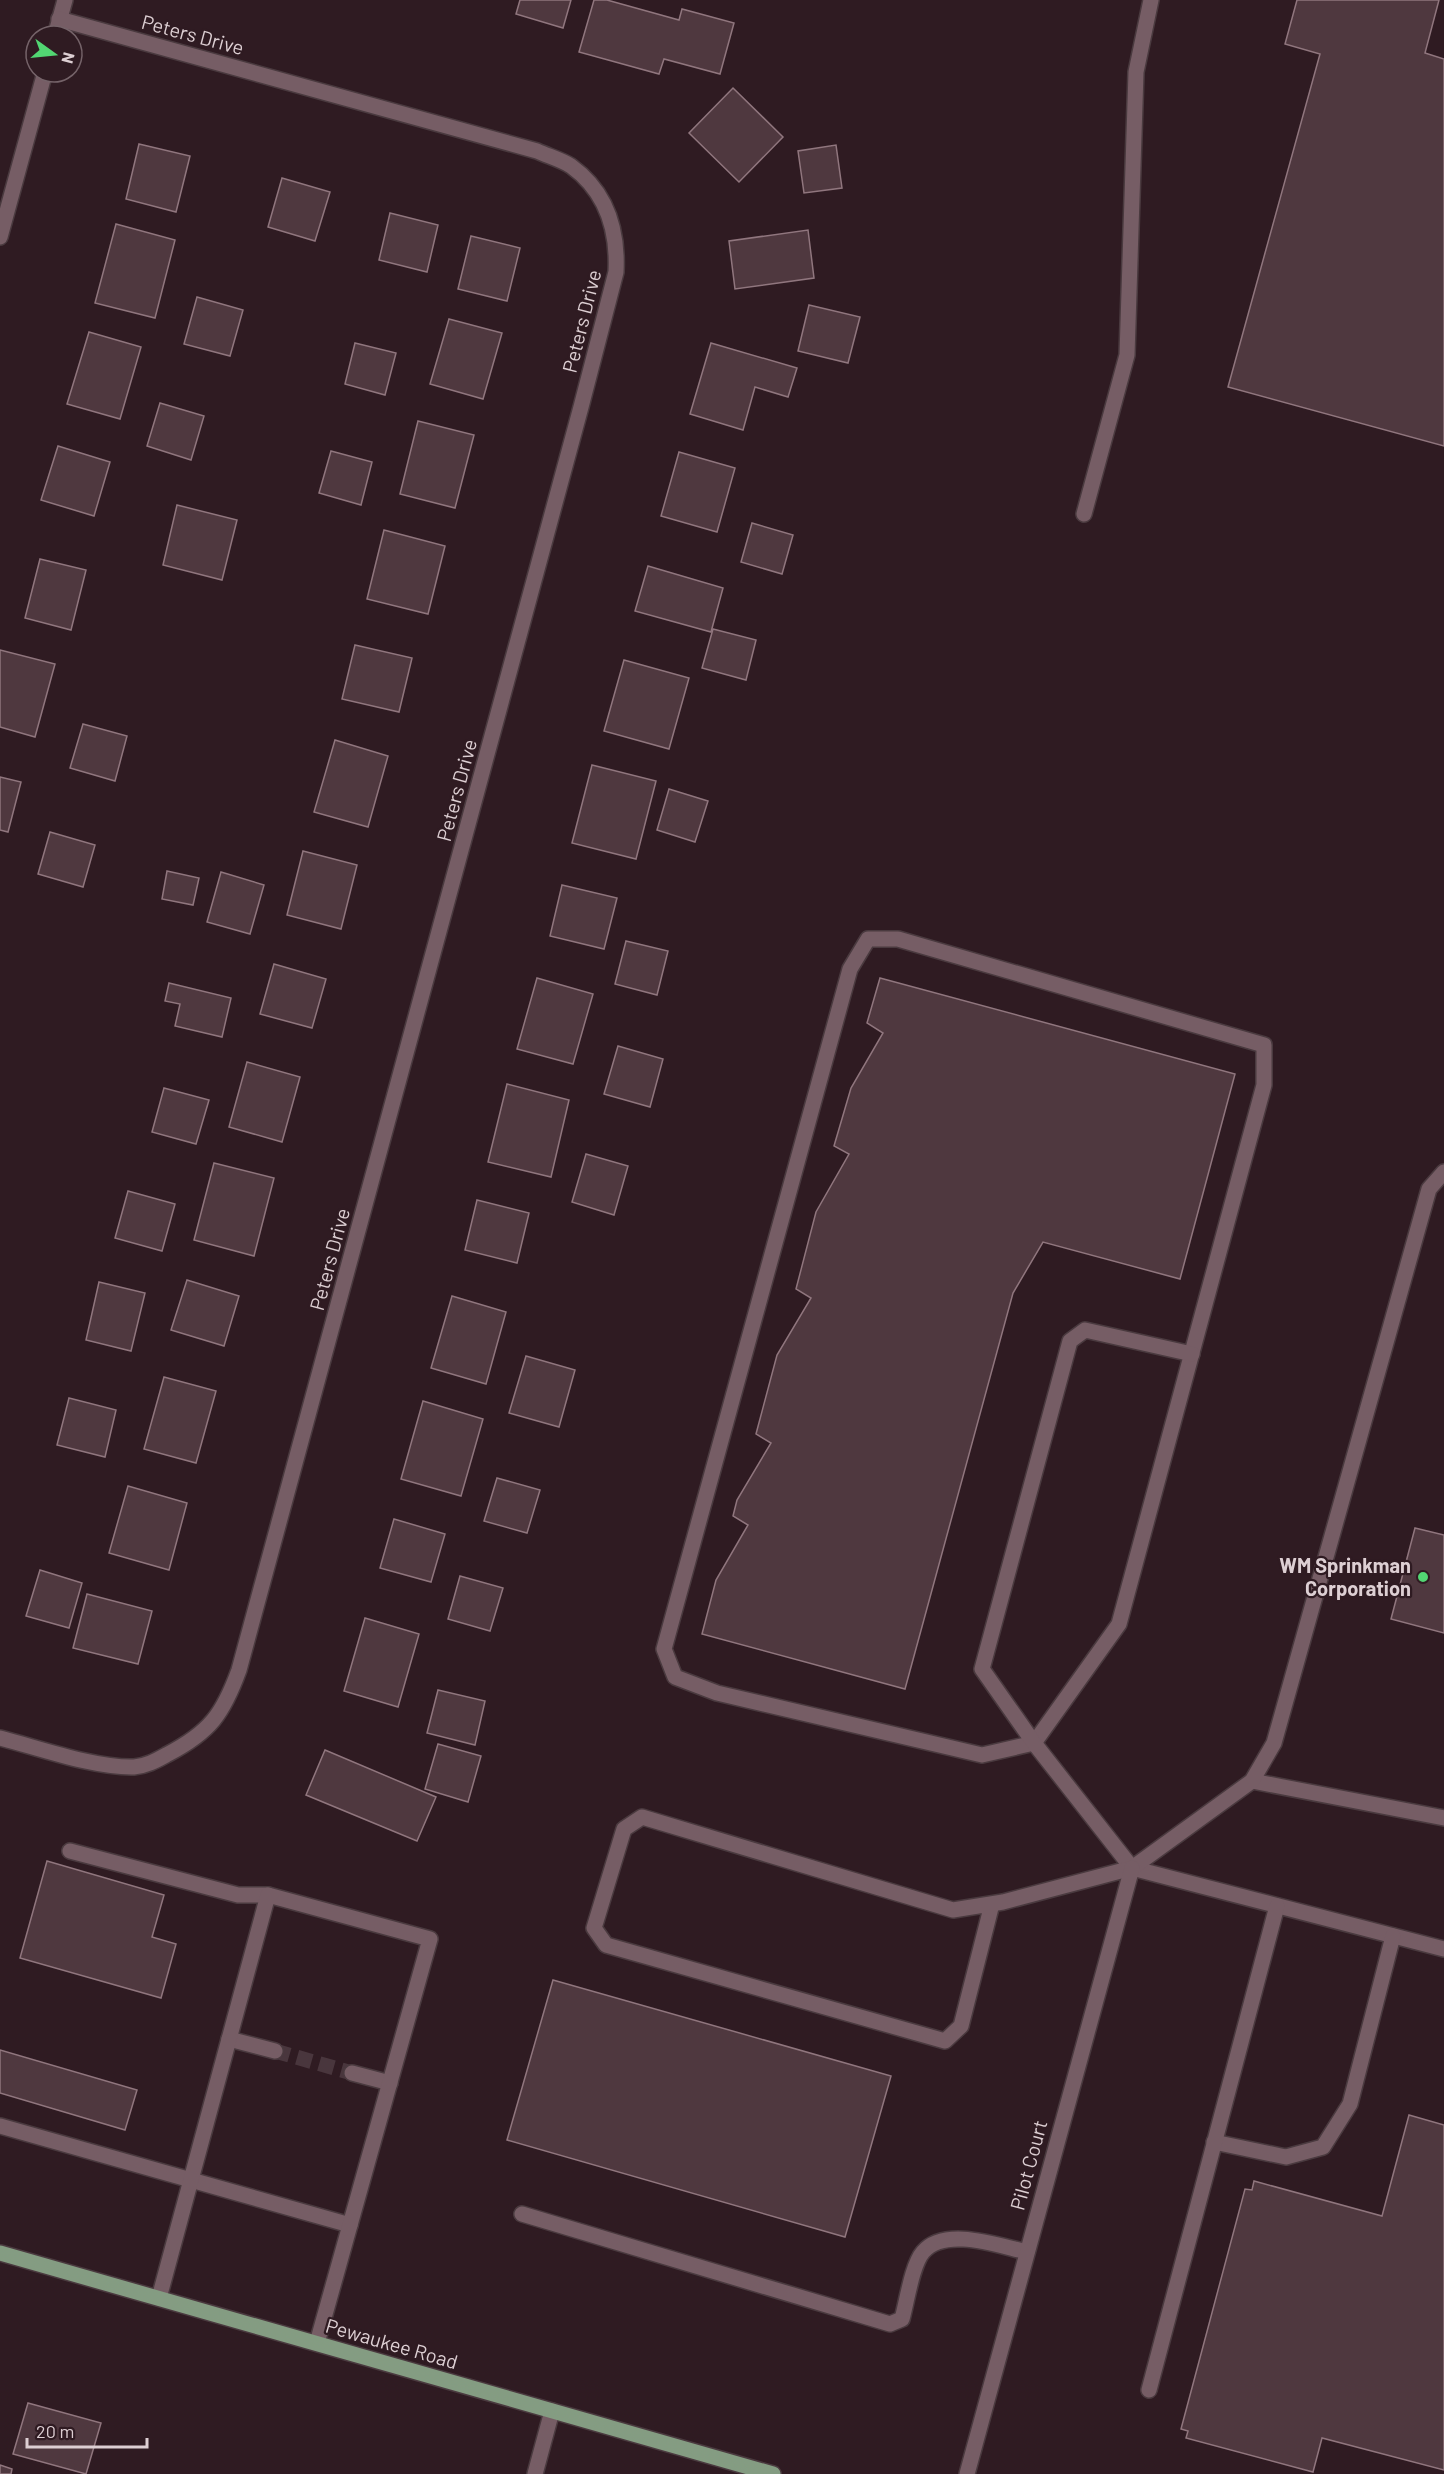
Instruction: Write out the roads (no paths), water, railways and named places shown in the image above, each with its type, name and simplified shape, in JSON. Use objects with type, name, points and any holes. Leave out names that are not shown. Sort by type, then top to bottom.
[{"type":"main road","name":"Pewaukee Road","points":[[0,2253],[773,2474]]},
{"type":"street","points":[[58,24],[64,0]]},
{"type":"street","points":[[1084,514],[1127,355],[1136,72],[1151,0]]},
{"type":"street","name":"Peters Drive","points":[[0,1738],[87,1761],[132,1767],[145,1766],[197,1738],[227,1703],[239,1670],[581,407],[616,273],[617,249],[614,228],[607,209],[595,190],[571,166],[537,151],[59,19]]},
{"type":"street","points":[[0,237],[42,84]]},
{"type":"street","points":[[868,939],[898,939],[1264,1045],[1264,1085],[1192,1354],[1119,1624],[1034,1743],[982,1755],[717,1693],[675,1677],[664,1649],[850,969],[868,939]]},
{"type":"street","points":[[992,1904],[961,2026],[945,2041],[606,1945],[594,1928],[624,1829],[642,1817],[953,1910],[992,1904],[1132,1868],[1252,1781],[1274,1743],[1429,1189],[1444,1172]]},
{"type":"street","points":[[1192,1354],[1084,1330],[1070,1341],[982,1669],[1034,1743],[1132,1868],[1444,1949]]},
{"type":"street","points":[[1252,1781],[1444,1818]]},
{"type":"street","points":[[70,1851],[238,1895],[268,1895],[430,1939],[317,2343]]},
{"type":"street","name":"Pilot Court","points":[[967,2474],[1132,1868]]},
{"type":"street","points":[[159,2298],[268,1895]]},
{"type":"street","points":[[1149,2390],[1277,1906]]},
{"type":"street","points":[[1214,2142],[1286,2157],[1323,2147],[1350,2104],[1393,1936]]},
{"type":"street","points":[[229,2039],[275,2052]]},
{"type":"street","points":[[352,2073],[390,2083]]},
{"type":"street","points":[[0,2126],[350,2225]]},
{"type":"street","points":[[522,2214],[890,2324],[902,2319],[916,2267],[923,2252],[936,2242],[949,2238],[968,2240],[1026,2252]]},
{"type":"street","points":[[535,2474],[552,2411]]},
{"type":"tunnel","points":[[275,2051],[352,2073]]},
{"type":"place","name":"WM Sprinkman Corporation","points":[[1423,1577]]}]
